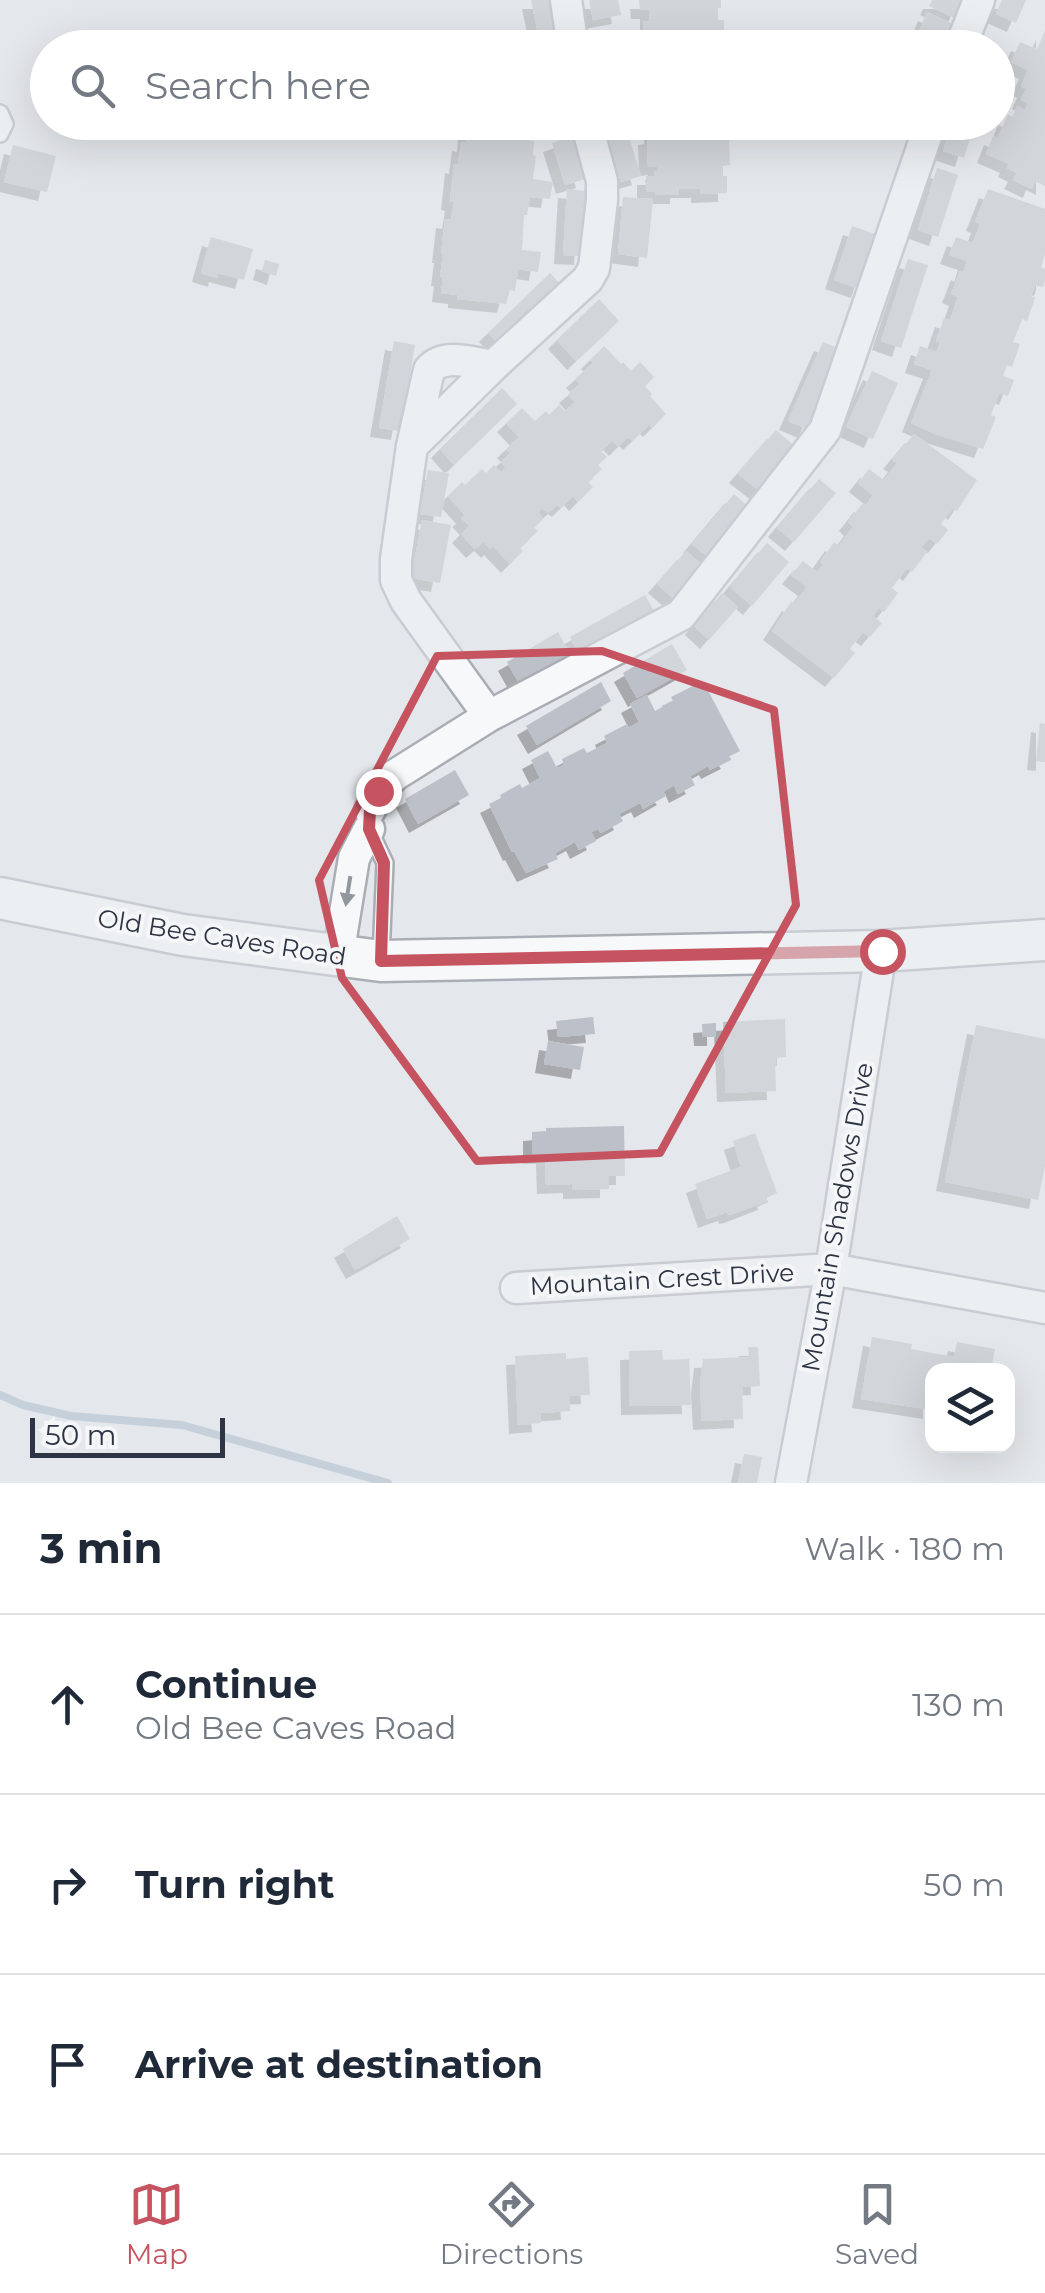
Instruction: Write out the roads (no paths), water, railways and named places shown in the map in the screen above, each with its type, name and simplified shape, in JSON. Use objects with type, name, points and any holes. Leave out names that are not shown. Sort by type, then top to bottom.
[{"type":"street","points":[[566,0],[570,30]]},
{"type":"street","points":[[967,30],[979,0]]},
{"type":"street","points":[[412,446],[594,268],[602,181],[591,140]]},
{"type":"street","points":[[338,956],[354,858],[378,791],[395,775],[489,716],[681,615],[825,430],[925,140]]},
{"type":"street","points":[[489,716],[406,601],[396,580],[396,559],[412,446],[429,370],[444,360],[493,366]]},
{"type":"street","name":"Old Bee Caves Road","points":[[0,898],[183,935],[381,961],[882,951],[1045,940]]},
{"type":"street","name":"Mountain Shadows Drive","points":[[790,1483],[831,1270],[882,951]]},
{"type":"street","name":"Mountain Crest Drive","points":[[516,1288],[831,1270],[1045,1308]]},
{"type":"lane","points":[[0,113],[5,124],[0,134]]},
{"type":"lane","points":[[370,819],[384,863],[381,961]]},
{"type":"waterway","points":[[0,1395],[23,1405],[71,1416],[182,1425],[388,1483]]}]
